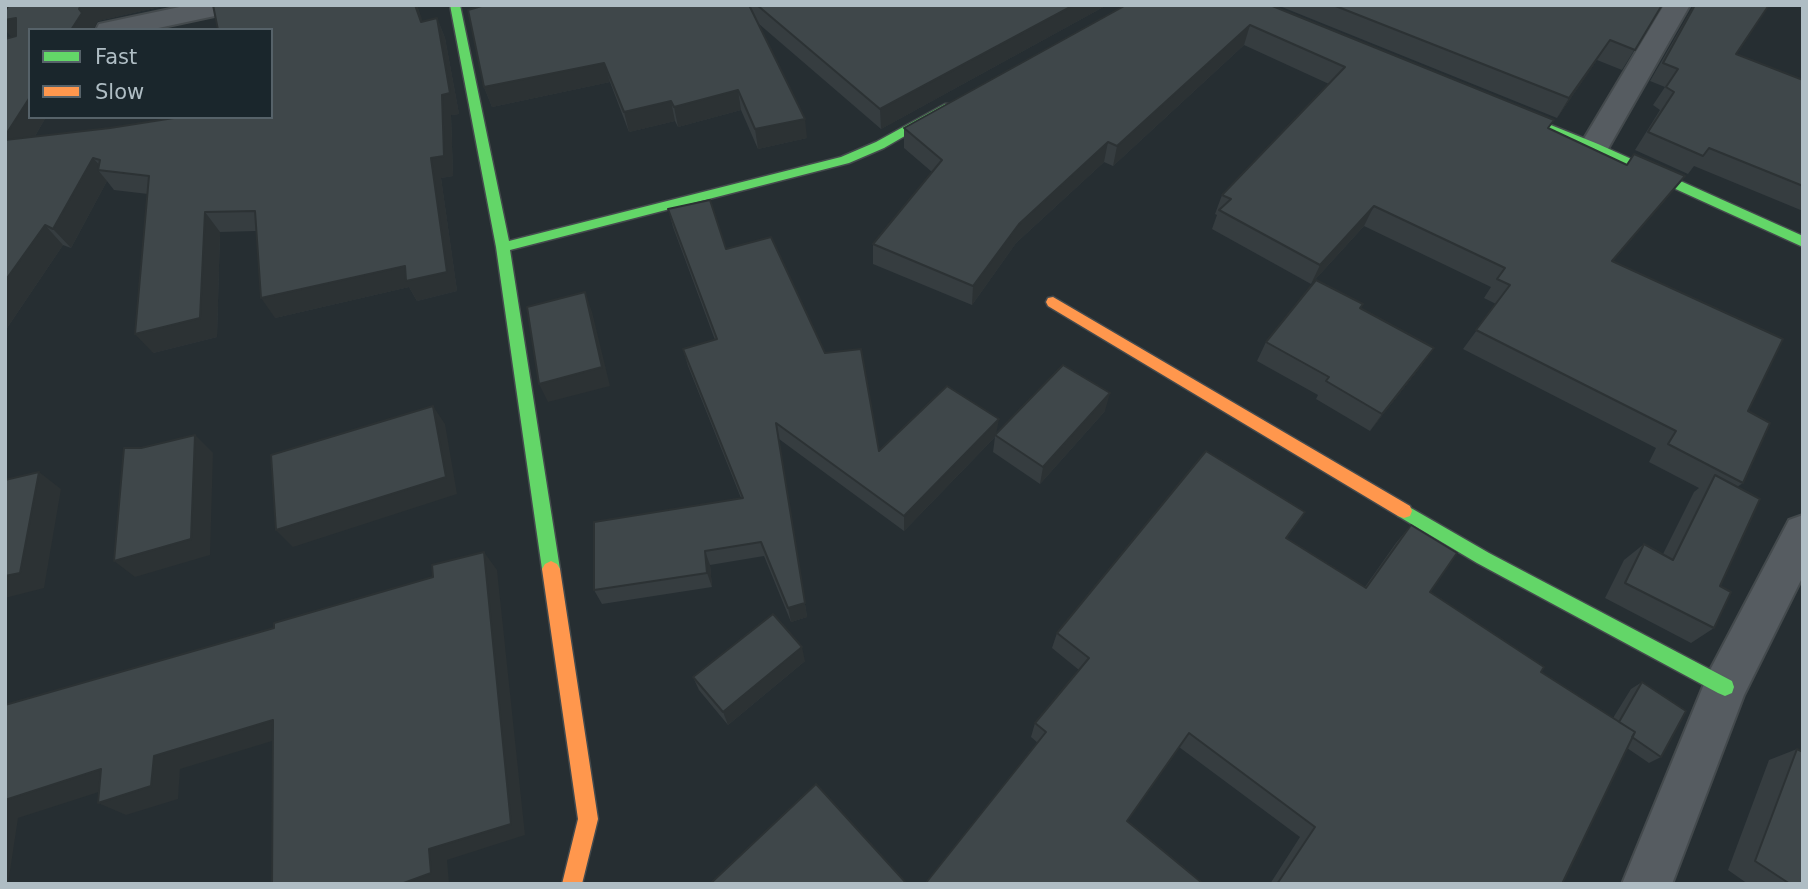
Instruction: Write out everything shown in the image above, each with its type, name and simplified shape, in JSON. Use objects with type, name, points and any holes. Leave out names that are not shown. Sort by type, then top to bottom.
[{"type":"street","points":[[119,28],[229,5]]},
{"type":"street","points":[[455,5],[503,247],[588,819],[572,884]]},
{"type":"street","points":[[1594,146],[1677,5]]},
{"type":"street","points":[[503,247],[845,160],[880,145],[964,98]]},
{"type":"street","points":[[1491,105],[1594,146],[1803,242]]},
{"type":"street","points":[[1053,302],[1483,558],[1724,687]]},
{"type":"street","points":[[1647,884],[1724,687],[1803,533]]},
{"type":"building","points":[[9,5],[81,5],[79,9],[82,13],[72,28],[28,28],[28,100],[5,136],[5,39],[16,36],[16,18],[5,20],[5,11]]},
{"type":"building","points":[[213,5],[415,5],[421,22],[437,18],[450,93],[442,95],[444,156],[431,158],[447,272],[406,281],[405,266],[261,298],[255,211],[205,212],[200,318],[135,334],[149,176],[98,170],[100,160],[93,158],[53,229],[45,225],[5,281],[5,140],[167,119],[273,119],[273,28],[218,28]]},
{"type":"building","points":[[485,5],[749,5],[805,119],[755,129],[738,90],[674,107],[671,101],[624,112],[604,63],[484,87],[468,10]]},
{"type":"building","points":[[757,5],[1074,5],[880,109]]},
{"type":"building","points":[[1126,5],[1270,5],[1554,120],[1548,128],[1627,165],[1634,154],[1685,176],[1612,261],[1783,339],[1748,411],[1770,423],[1743,483],[1668,444],[1676,431],[1476,330],[1510,285],[1497,279],[1505,268],[1374,206],[1320,265],[1219,210],[1231,199],[1222,195],[1345,67],[1250,25],[1117,146],[1108,142],[1019,224],[973,286],[873,244],[942,160],[904,128]]},
{"type":"building","points":[[1333,5],[1662,5],[1635,50],[1610,40],[1569,98]]},
{"type":"building","points":[[1695,5],[1769,5],[1736,54],[1803,80],[1803,186],[1709,148],[1703,156],[1648,132],[1674,92],[1666,87],[1678,69],[1663,63]]},
{"type":"building","points":[[710,200],[726,249],[771,237],[825,353],[861,349],[879,451],[947,386],[999,419],[904,516],[776,423],[805,603],[788,608],[761,542],[705,551],[707,573],[594,590],[594,522],[743,498],[683,349],[717,339],[668,209]]},
{"type":"building","points":[[1316,280],[1363,304],[1360,308],[1434,348],[1382,414],[1326,381],[1329,377],[1266,342]]},
{"type":"building","points":[[585,292],[602,367],[539,384],[527,307]]},
{"type":"building","points":[[1063,365],[1110,393],[1043,467],[995,435]]},
{"type":"building","points":[[433,406],[446,477],[276,530],[271,455]]},
{"type":"building","points":[[195,435],[191,539],[114,561],[124,448],[141,448]]},
{"type":"building","points":[[1206,451],[1305,512],[1286,538],[1366,588],[1411,525],[1457,553],[1430,592],[1544,667],[1541,672],[1635,732],[1562,884],[1277,884],[1315,827],[1189,733],[1127,821],[1201,882],[1200,884],[925,884],[1046,732],[1035,723],[1089,658],[1057,633]]},
{"type":"building","points":[[39,472],[20,573],[5,576],[5,480]]},
{"type":"building","points":[[1715,475],[1760,499],[1720,586],[1731,592],[1714,628],[1625,583],[1644,544],[1673,560]]},
{"type":"building","points":[[484,552],[511,824],[429,849],[431,873],[401,884],[272,884],[273,720],[154,756],[151,786],[98,803],[101,769],[5,800],[5,705],[274,628],[274,623],[433,577],[432,565]]},
{"type":"building","points":[[773,614],[802,647],[723,712],[693,677]]},
{"type":"building","points":[[1642,682],[1686,711],[1661,757],[1632,737],[1635,732],[1619,722]]},
{"type":"building","points":[[1797,749],[1803,752],[1803,884],[1790,884],[1755,861]]},
{"type":"building","points":[[816,784],[907,884],[710,884]]},
{"type":"traffic: fast","points":[[455,5],[503,247],[551,569]]},
{"type":"traffic: fast","points":[[503,247],[845,160],[880,145],[949,107]]},
{"type":"traffic: fast","points":[[1501,109],[1594,147],[1803,242]]},
{"type":"traffic: fast","points":[[1404,511],[1483,558],[1725,687]]},
{"type":"traffic: slow","points":[[1053,302],[1404,511]]},
{"type":"traffic: slow","points":[[551,569],[588,819],[572,884]]}]
